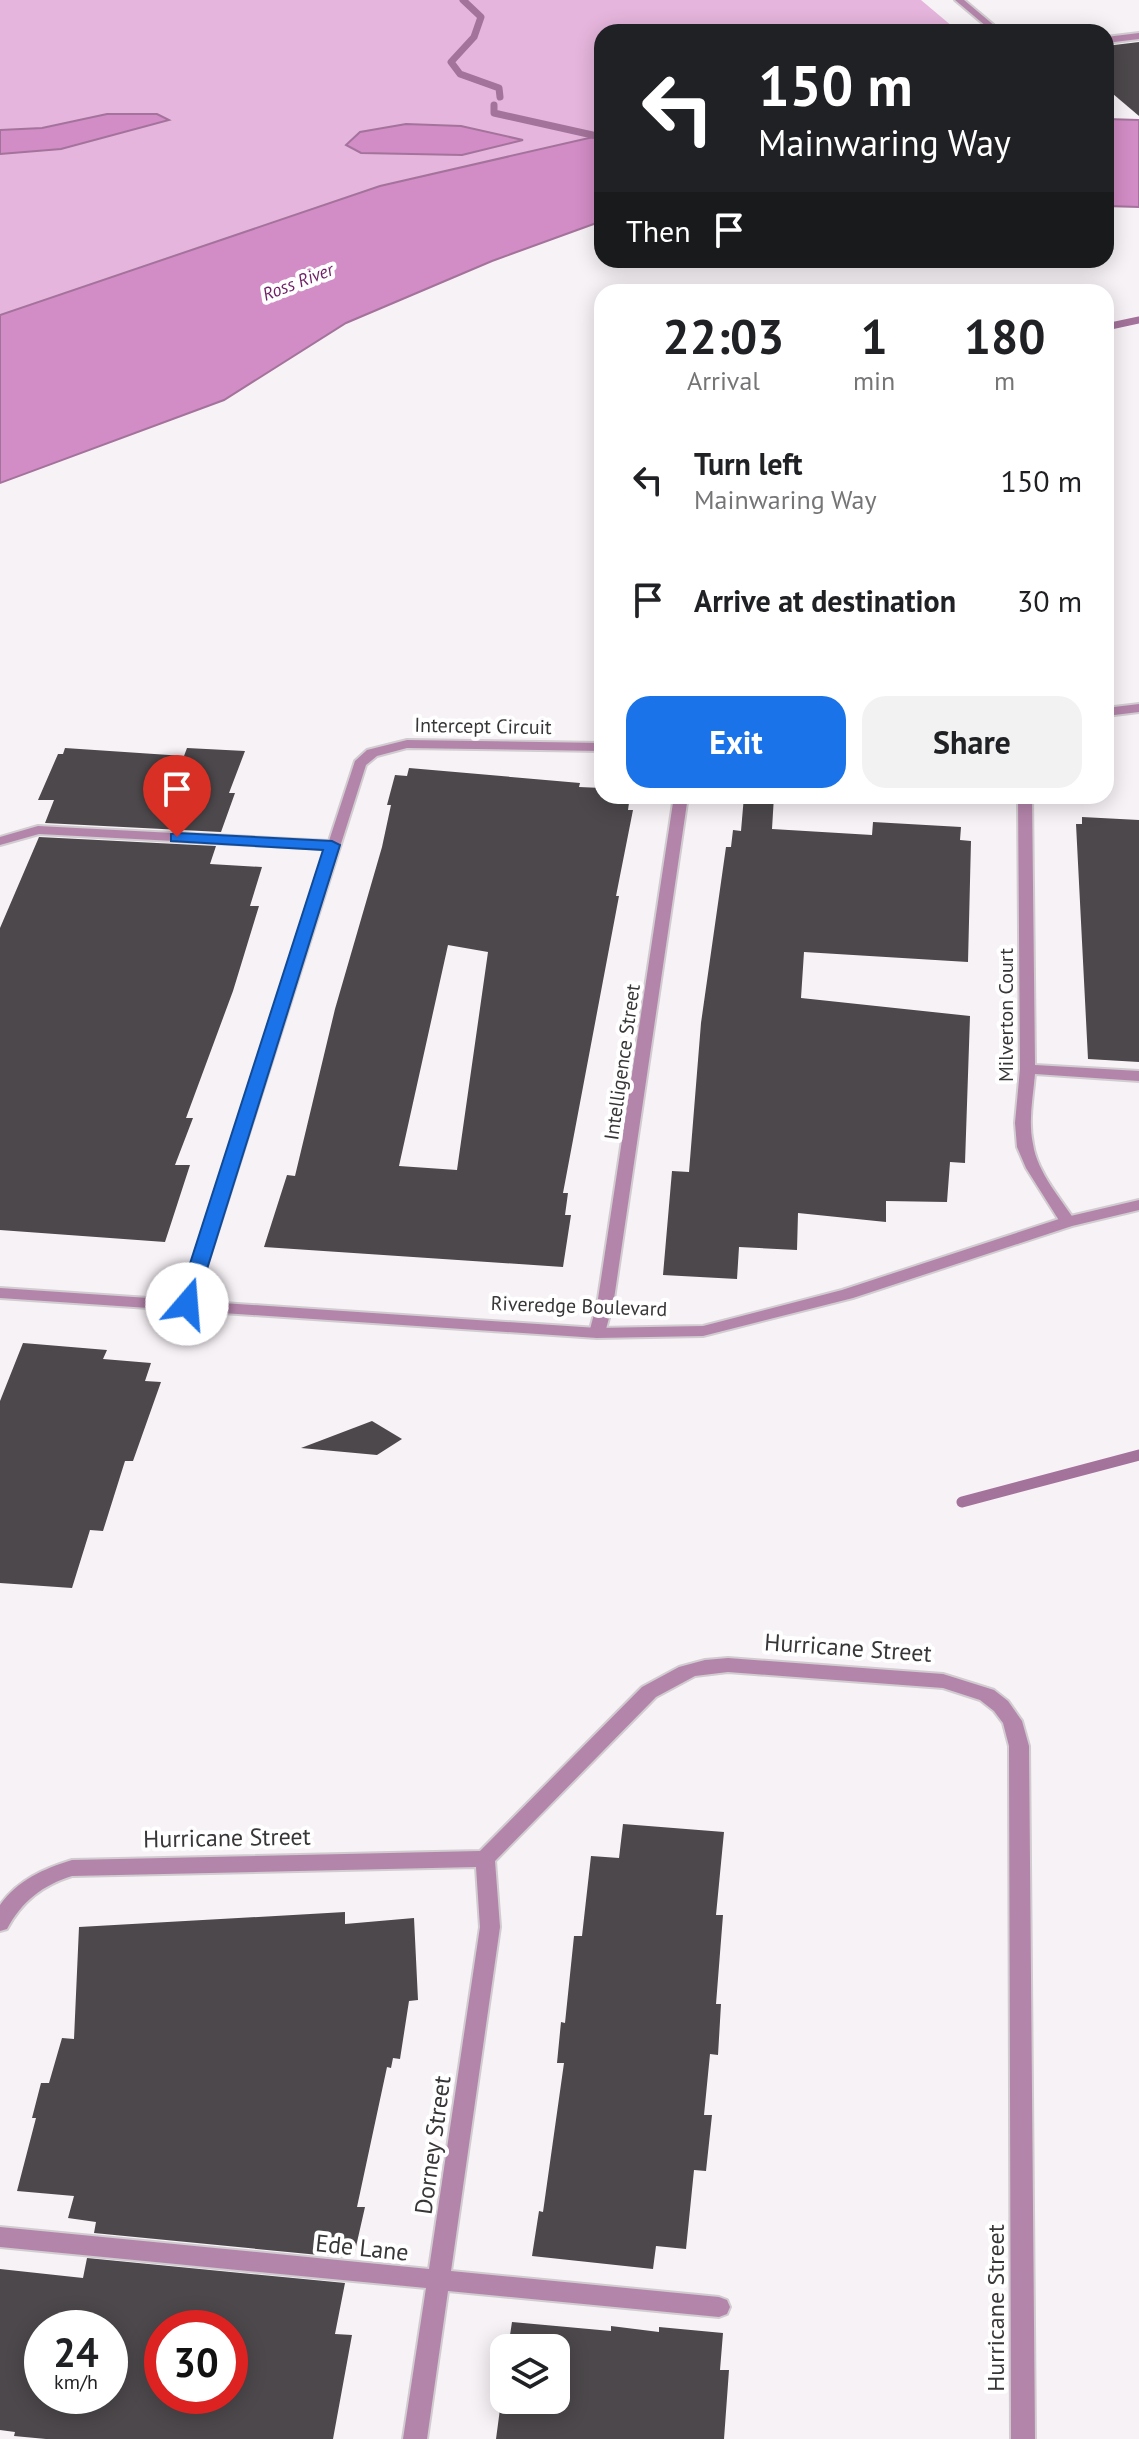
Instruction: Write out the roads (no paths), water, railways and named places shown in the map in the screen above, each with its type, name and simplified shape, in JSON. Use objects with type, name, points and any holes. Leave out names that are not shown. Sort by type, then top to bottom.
[{"type":"street","points":[[959,0],[988,24]]},
{"type":"street","points":[[1114,39],[1139,36]]},
{"type":"street","points":[[1114,711],[1139,708]]},
{"type":"street","name":"Intercept Circuit","points":[[187,1304],[360,764],[380,750],[407,744],[594,747]]},
{"type":"street","name":"Intelligence Street","points":[[597,1333],[606,1299],[680,804]]},
{"type":"street","name":"Milverton Court","points":[[1025,804],[1028,1069],[1023,1123],[1025,1147],[1034,1168],[1068,1222]]},
{"type":"street","points":[[0,841],[38,830],[332,845]]},
{"type":"street","points":[[1028,1069],[1139,1076]]},
{"type":"street","name":"Riveredge Boulevard","points":[[0,1293],[597,1333],[703,1331],[847,1294],[1068,1222],[1139,1205]]},
{"type":"street","name":"Hurricane Street","points":[[0,1923],[15,1898],[50,1874],[101,1865],[485,1859],[649,1692],[672,1675],[699,1666],[728,1665],[943,1681],[987,1695],[1001,1706],[1012,1721],[1019,1746],[1023,2439]]},
{"type":"street","name":"Dorney Street","points":[[415,2439],[490,1927],[485,1859]]},
{"type":"street","name":"Ede Lane","points":[[0,2237],[719,2307]]},
{"type":"water","points":[[107,114],[157,114],[169,120],[61,149],[0,154],[0,130],[42,128]]},
{"type":"water","points":[[1114,119],[1139,120],[1139,207],[1114,206]]},
{"type":"water","points":[[406,124],[461,126],[523,140],[462,155],[361,153],[346,145],[360,132]]},
{"type":"water","name":"Ross River","points":[[594,137],[594,224],[492,261],[346,323],[224,400],[0,483],[0,315],[380,186]]},
{"type":"waterway","points":[[463,0],[481,17],[474,37],[451,62],[460,74],[499,88],[500,97]]},
{"type":"waterway","points":[[494,105],[494,113],[594,135]]},
{"type":"waterway","points":[[1114,325],[1139,320]]},
{"type":"waterway","points":[[962,1502],[1139,1455]]}]
